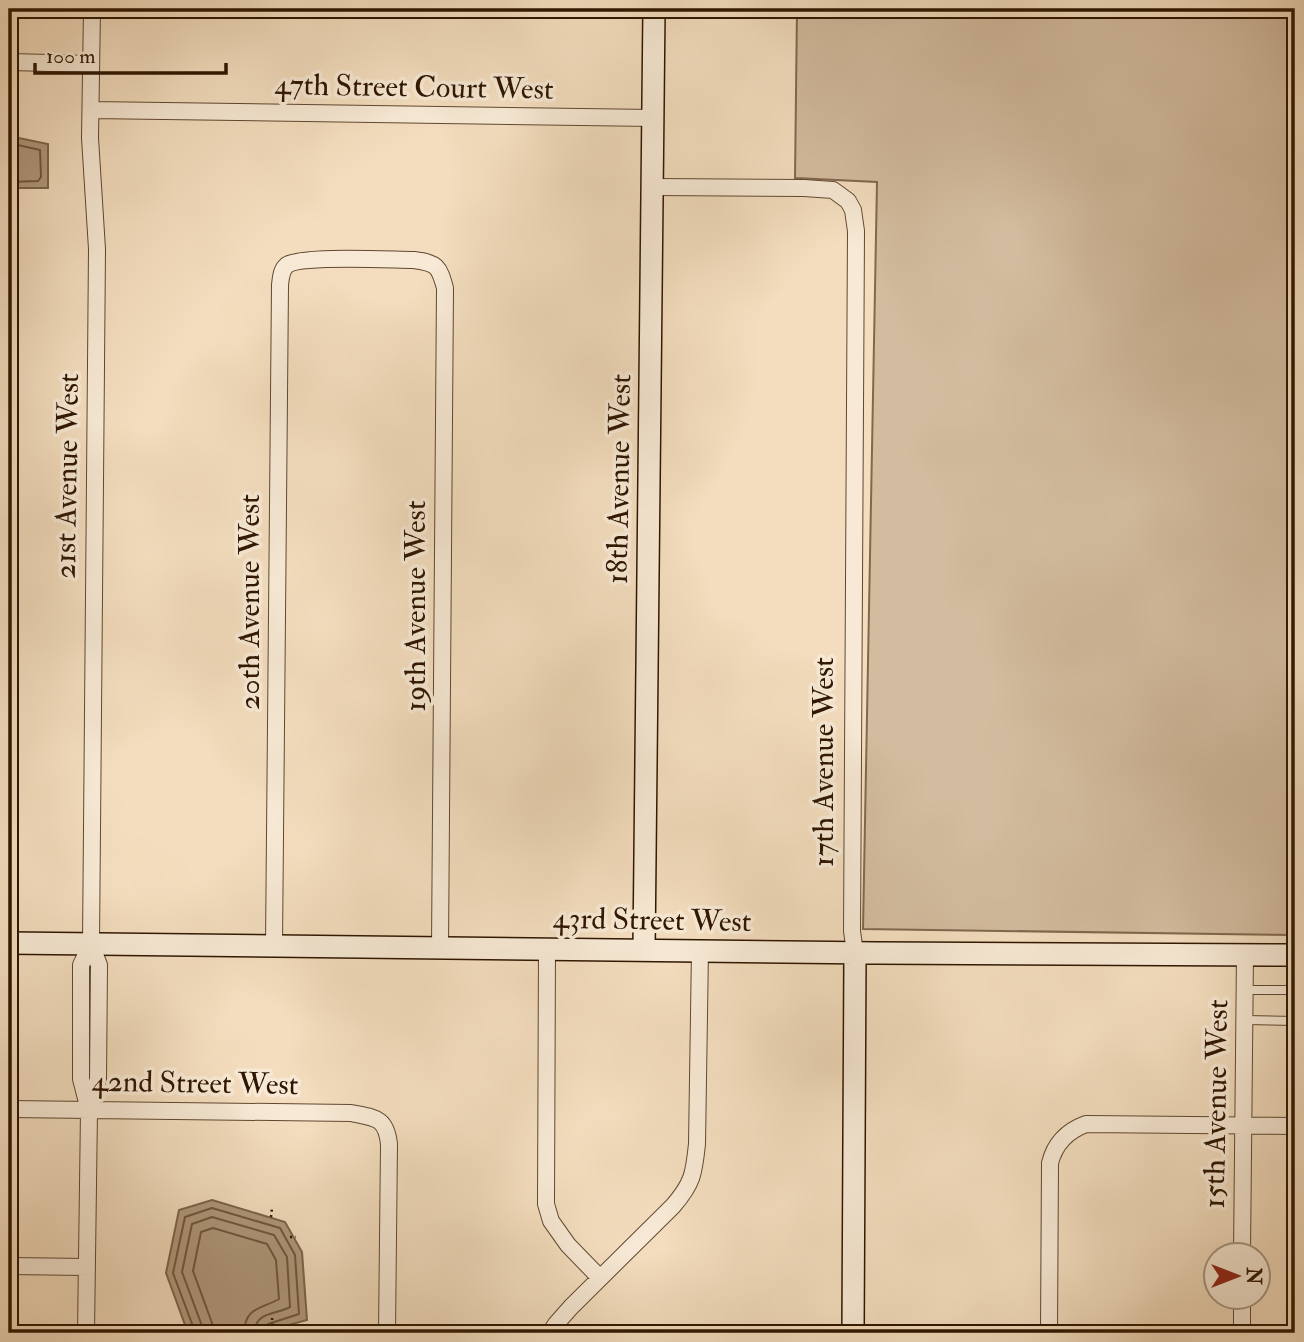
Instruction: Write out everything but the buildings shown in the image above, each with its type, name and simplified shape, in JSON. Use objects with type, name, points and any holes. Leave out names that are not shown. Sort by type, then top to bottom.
[{"type":"street","name":"21st Avenue West","points":[[86,1333],[89,1110],[98,1080],[99,965],[91,944],[97,249],[91,158],[92,9]]},
{"type":"street","name":"18th Avenue West","points":[[644,950],[654,9]]},
{"type":"street","points":[[9,62],[91,64]]},
{"type":"street","name":"47th Street Court West","points":[[91,110],[653,118]]},
{"type":"street","name":"17th Avenue West","points":[[653,187],[834,190],[843,195],[853,210],[856,231],[853,1333]]},
{"type":"street","name":"19th Avenue West","points":[[291,263],[312,259],[431,262],[441,271],[445,288],[440,947]]},
{"type":"street","name":"20th Avenue West","points":[[274,946],[279,285],[282,271],[291,263]]},
{"type":"street","name":"43rd Street West","points":[[9,943],[855,953],[1295,955]]},
{"type":"street","points":[[547,949],[546,1204],[551,1221],[568,1245],[600,1278]]},
{"type":"street","points":[[550,1333],[600,1278],[685,1193],[693,1175],[697,1144],[700,950]]},
{"type":"street","name":"15th Avenue West","points":[[1242,1240],[1245,954]]},
{"type":"street","name":"42nd Street West","points":[[9,1109],[351,1113],[380,1121],[388,1130],[389,1144],[387,1333]]},
{"type":"street","points":[[1049,1333],[1051,1159],[1058,1143],[1066,1134],[1086,1124],[1295,1126]]},
{"type":"street","points":[[9,1266],[87,1267]]},
{"type":"street","points":[[1242,1310],[1242,1333]]},
{"type":"lane","points":[[1245,990],[1295,990]]},
{"type":"lane","points":[[1245,1020],[1295,1021]]},
{"type":"path","points":[[271,1217],[272,1208]]},
{"type":"path","points":[[290,1237],[296,1237]]},
{"type":"path","points":[[272,1318],[272,1330]]},
{"type":"shaded area","points":[[797,9],[1295,9],[1295,935],[863,929],[877,182],[795,178]]},
{"type":"water","points":[[9,136],[48,144],[48,188],[9,188]]},
{"type":"water","points":[[212,1200],[285,1222],[302,1252],[307,1320],[259,1333],[188,1333],[166,1273],[179,1210]]}]
